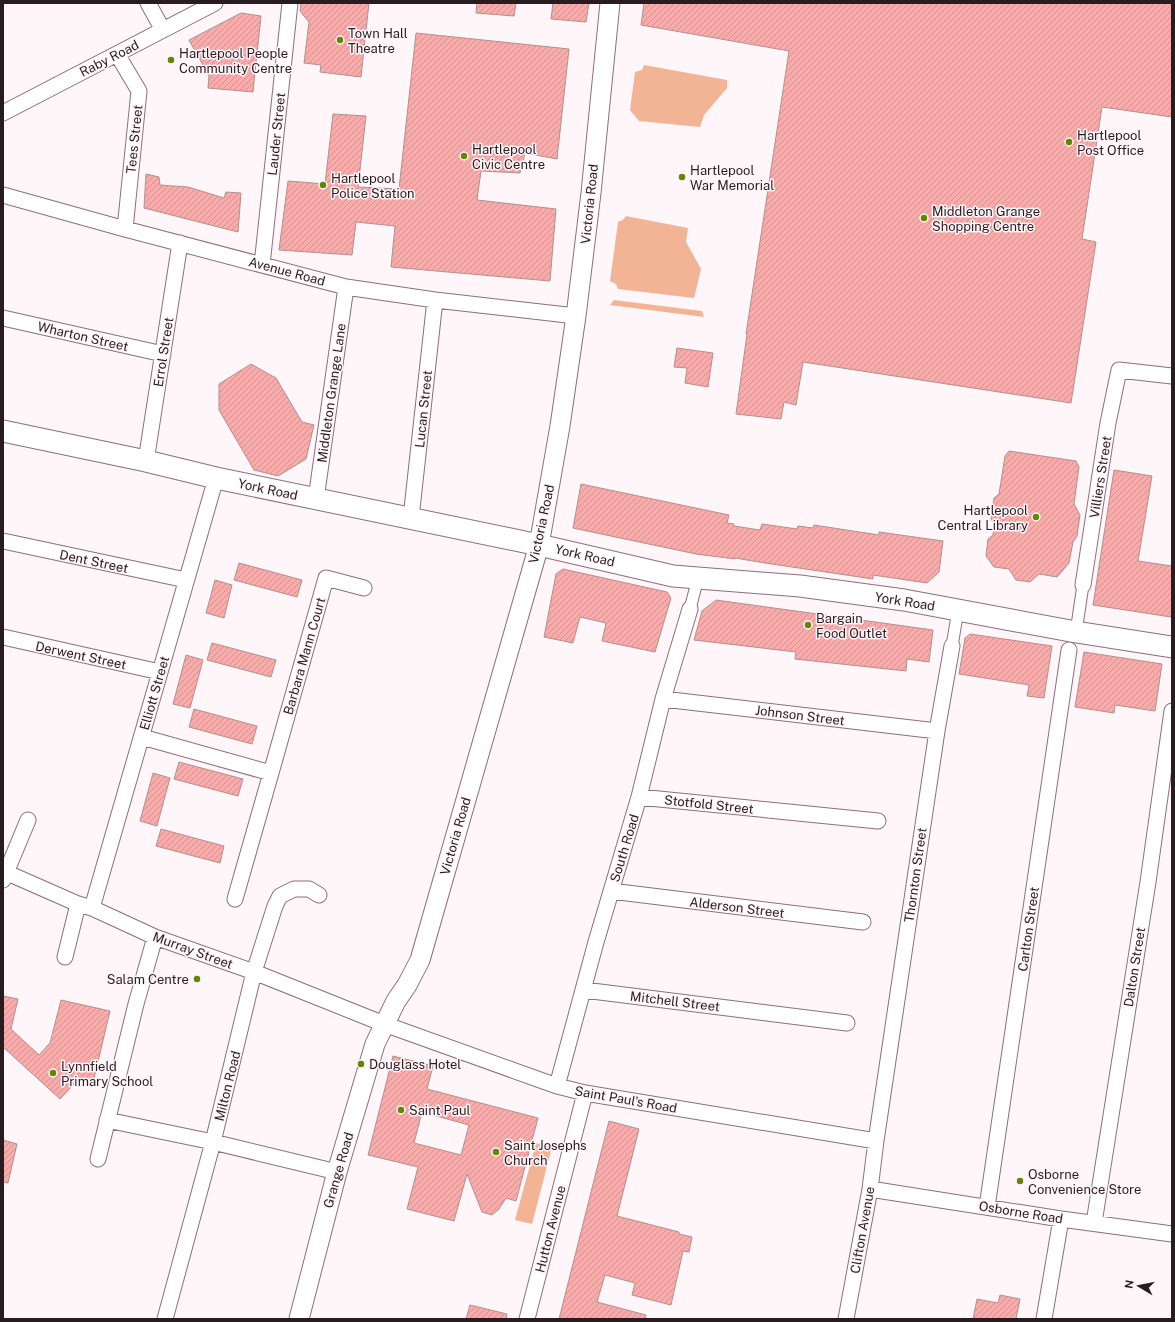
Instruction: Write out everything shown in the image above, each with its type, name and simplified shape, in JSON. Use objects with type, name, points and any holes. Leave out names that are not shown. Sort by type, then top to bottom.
[{"type":"main road","name":"York Road","points":[[3,431],[146,461],[216,478],[539,545],[673,576],[800,586],[904,600],[958,610],[1073,641],[1172,646]]},
{"type":"street","points":[[148,3],[163,30]]},
{"type":"street","name":"Raby Road","points":[[3,113],[215,3]]},
{"type":"street","name":"Lauder Street","points":[[262,265],[290,3]]},
{"type":"street","name":"Victoria Road","points":[[384,1024],[420,960],[539,545],[560,426],[576,316],[591,193],[610,3]]},
{"type":"street","name":"Tees Street","points":[[117,54],[139,91],[125,229]]},
{"type":"street","name":"Avenue Road","points":[[3,195],[125,229],[346,287],[435,300],[576,316]]},
{"type":"street","name":"Errol Street","points":[[146,461],[180,243]]},
{"type":"street","name":"Middleton Grange Lane","points":[[316,499],[346,287]]},
{"type":"street","name":"Lucan Street","points":[[411,518],[435,300]]},
{"type":"street","name":"Wharton Street","points":[[3,318],[163,354]]},
{"type":"street","name":"Villiers Street","points":[[1083,586],[1108,423],[1119,370],[1172,376]]},
{"type":"street","name":"Elliott Street","points":[[65,957],[85,906],[142,737],[216,478]]},
{"type":"street","name":"Dent Street","points":[[3,541],[186,580]]},
{"type":"street","name":"Barbara Mann Court","points":[[235,899],[326,578],[364,588]]},
{"type":"street","points":[[690,609],[698,578]]},
{"type":"street","points":[[1073,641],[1083,586]]},
{"type":"street","name":"South Road","points":[[557,1086],[611,891],[639,797],[663,699],[690,609]]},
{"type":"street","name":"Thornton Street","points":[[876,1141],[937,731],[958,610]]},
{"type":"street","name":"Derwent Street","points":[[3,637],[160,672]]},
{"type":"street","name":"Carlton Street","points":[[987,1207],[1073,641]]},
{"type":"street","name":"Johnson Street","points":[[663,699],[937,731]]},
{"type":"street","name":"Dalton Street","points":[[1094,1223],[1148,882],[1172,711]]},
{"type":"street","points":[[142,737],[271,772]]},
{"type":"street","name":"Stotfold Street","points":[[639,797],[878,821]]},
{"type":"street","points":[[4,874],[28,820]]},
{"type":"street","name":"Murray Street","points":[[4,874],[85,906],[155,937],[254,972],[384,1024]]},
{"type":"street","name":"Milton Road","points":[[166,1319],[213,1142],[254,972],[275,906],[280,896],[294,889],[309,889],[319,896]]},
{"type":"street","name":"Alderson Street","points":[[611,891],[863,922]]},
{"type":"street","points":[[98,1159],[136,1004],[155,937]]},
{"type":"street","name":"Mitchell Street","points":[[584,990],[848,1023]]},
{"type":"street","name":"Saint Paul's Road","points":[[384,1024],[557,1086],[586,1093],[876,1141]]},
{"type":"street","name":"Grange Road","points":[[299,1319],[337,1172],[375,1044],[384,1024]]},
{"type":"street","name":"Hutton Avenue","points":[[527,1319],[586,1093]]},
{"type":"street","points":[[107,1120],[213,1142],[337,1172]]},
{"type":"street","name":"Clifton Avenue","points":[[846,1319],[870,1189],[876,1141]]},
{"type":"street","name":"Osborne Road","points":[[870,1189],[1061,1219],[1172,1234]]},
{"type":"street","points":[[1044,1319],[1061,1219]]},
{"type":"shaded area","points":[[644,65],[727,80],[727,88],[704,115],[700,127],[639,121],[630,110],[635,72],[642,70]]},
{"type":"shaded area","points":[[626,216],[688,228],[686,242],[701,269],[694,298],[618,289],[616,284],[610,281],[618,222],[623,220]]},
{"type":"shaded area","points":[[614,300],[702,311],[704,317],[610,305]]},
{"type":"shaded area","points":[[536,1143],[552,1147],[532,1224],[515,1220]]},
{"type":"building","name":"Town Hall Theatre","points":[[301,3],[369,3],[361,77],[320,72],[321,65],[304,63],[309,22],[300,11]]},
{"type":"building","points":[[477,3],[516,3],[514,16],[476,13]]},
{"type":"building","points":[[553,3],[589,3],[586,22],[551,19]]},
{"type":"building","name":"Middleton Grange Shopping Centre","points":[[644,3],[1172,3],[1172,117],[1102,107],[1082,239],[1096,242],[1071,403],[803,362],[796,405],[784,402],[781,419],[736,414],[746,334],[789,51],[641,25]]},
{"type":"building","points":[[241,13],[261,16],[253,92],[208,88],[209,76],[189,40]]},
{"type":"building","name":"Hartlepool Civic Centre","points":[[416,33],[569,49],[557,159],[525,153],[520,173],[481,171],[477,200],[556,209],[550,281],[391,267],[395,226],[356,222],[352,255],[279,250],[288,181],[325,184],[333,114],[366,116],[358,187],[399,189]]},
{"type":"building","points":[[146,174],[159,177],[160,185],[188,187],[224,198],[226,192],[241,193],[238,232],[144,208]]},
{"type":"building","points":[[677,348],[713,353],[708,387],[685,383],[687,368],[674,367]]},
{"type":"building","points":[[251,364],[276,378],[302,422],[314,425],[306,459],[278,476],[254,470],[219,410],[219,384]]},
{"type":"building","name":"Hartlepool Central Library","points":[[1009,451],[1076,461],[1079,467],[1074,504],[1080,515],[1077,536],[1073,542],[1069,563],[1057,577],[1039,574],[1030,582],[1016,580],[1009,569],[994,567],[986,556],[988,539],[993,535],[994,523],[991,519],[994,498],[999,494],[1005,456]]},
{"type":"building","points":[[1114,470],[1152,476],[1138,561],[1172,566],[1171,617],[1093,605]]},
{"type":"building","points":[[581,484],[729,515],[727,523],[734,524],[734,526],[760,530],[762,524],[797,529],[798,526],[813,528],[814,525],[879,535],[879,532],[943,541],[939,572],[927,583],[873,575],[873,579],[735,558],[696,554],[573,528]]},
{"type":"building","points":[[239,563],[302,580],[297,597],[234,580]]},
{"type":"building","points":[[563,569],[667,592],[671,598],[655,652],[602,641],[606,623],[580,617],[573,643],[544,637],[556,574]]},
{"type":"building","points":[[215,580],[232,585],[224,618],[206,613]]},
{"type":"building","points":[[716,600],[933,630],[929,662],[907,659],[906,671],[795,659],[796,652],[694,640],[702,611]]},
{"type":"building","points":[[970,634],[1052,646],[1044,698],[1027,696],[1029,685],[959,674],[965,638]]},
{"type":"building","points":[[212,643],[276,660],[271,677],[207,660]]},
{"type":"building","points":[[1084,652],[1162,664],[1155,711],[1115,705],[1114,713],[1075,707]]},
{"type":"building","points":[[186,655],[203,660],[190,708],[173,704]]},
{"type":"building","points":[[194,709],[257,726],[252,744],[189,727]]},
{"type":"building","points":[[179,762],[243,779],[238,796],[174,779]]},
{"type":"building","points":[[153,773],[170,778],[157,826],[140,821]]},
{"type":"building","points":[[161,829],[224,846],[220,863],[156,846]]},
{"type":"building","points":[[3,996],[18,999],[11,1029],[39,1055],[50,1043],[61,1000],[110,1011],[92,1087],[75,1083],[60,1099],[3,1047]]},
{"type":"building","points":[[393,1056],[433,1066],[427,1089],[538,1118],[516,1201],[506,1198],[499,1209],[492,1215],[482,1212],[467,1174],[454,1221],[407,1209],[418,1167],[368,1155]],"holes":[[[422,1112],[469,1125],[461,1155],[414,1143]]]},
{"type":"building","points":[[609,1121],[639,1129],[617,1216],[679,1232],[679,1234],[692,1237],[689,1252],[683,1251],[671,1305],[632,1295],[635,1283],[605,1275],[597,1302],[646,1315],[645,1319],[559,1319]]},
{"type":"building","points":[[3,1140],[17,1144],[8,1183],[3,1182]]},
{"type":"building","points":[[1000,1295],[1020,1299],[1016,1319],[973,1319],[977,1299],[998,1303]]},
{"type":"building","points":[[470,1305],[507,1314],[506,1319],[466,1319]]},
{"type":"place","name":"Town Hall Theatre","points":[[340,40]]},
{"type":"place","name":"Hartlepool People Community Centre","points":[[171,60]]},
{"type":"place","name":"Hartlepool Post Office","points":[[1069,142]]},
{"type":"place","name":"Hartlepool Civic Centre","points":[[464,156]]},
{"type":"place","name":"Hartlepool War Memorial","points":[[682,177]]},
{"type":"place","name":"Hartlepool Police Station","points":[[323,185]]},
{"type":"place","name":"Middleton Grange Shopping Centre","points":[[924,218]]},
{"type":"place","name":"Hartlepool Central Library","points":[[1036,517]]},
{"type":"place","name":"Bargain Food Outlet","points":[[808,625]]},
{"type":"place","name":"Salam Centre","points":[[197,979]]},
{"type":"place","name":"Douglass Hotel","points":[[361,1064]]},
{"type":"place","name":"Lynnfield Primary School","points":[[53,1073]]},
{"type":"place","name":"Saint Paul","points":[[401,1110]]},
{"type":"place","name":"Saint Josephs Church","points":[[496,1152]]},
{"type":"place","name":"Osborne Convenience Store","points":[[1020,1181]]}]
